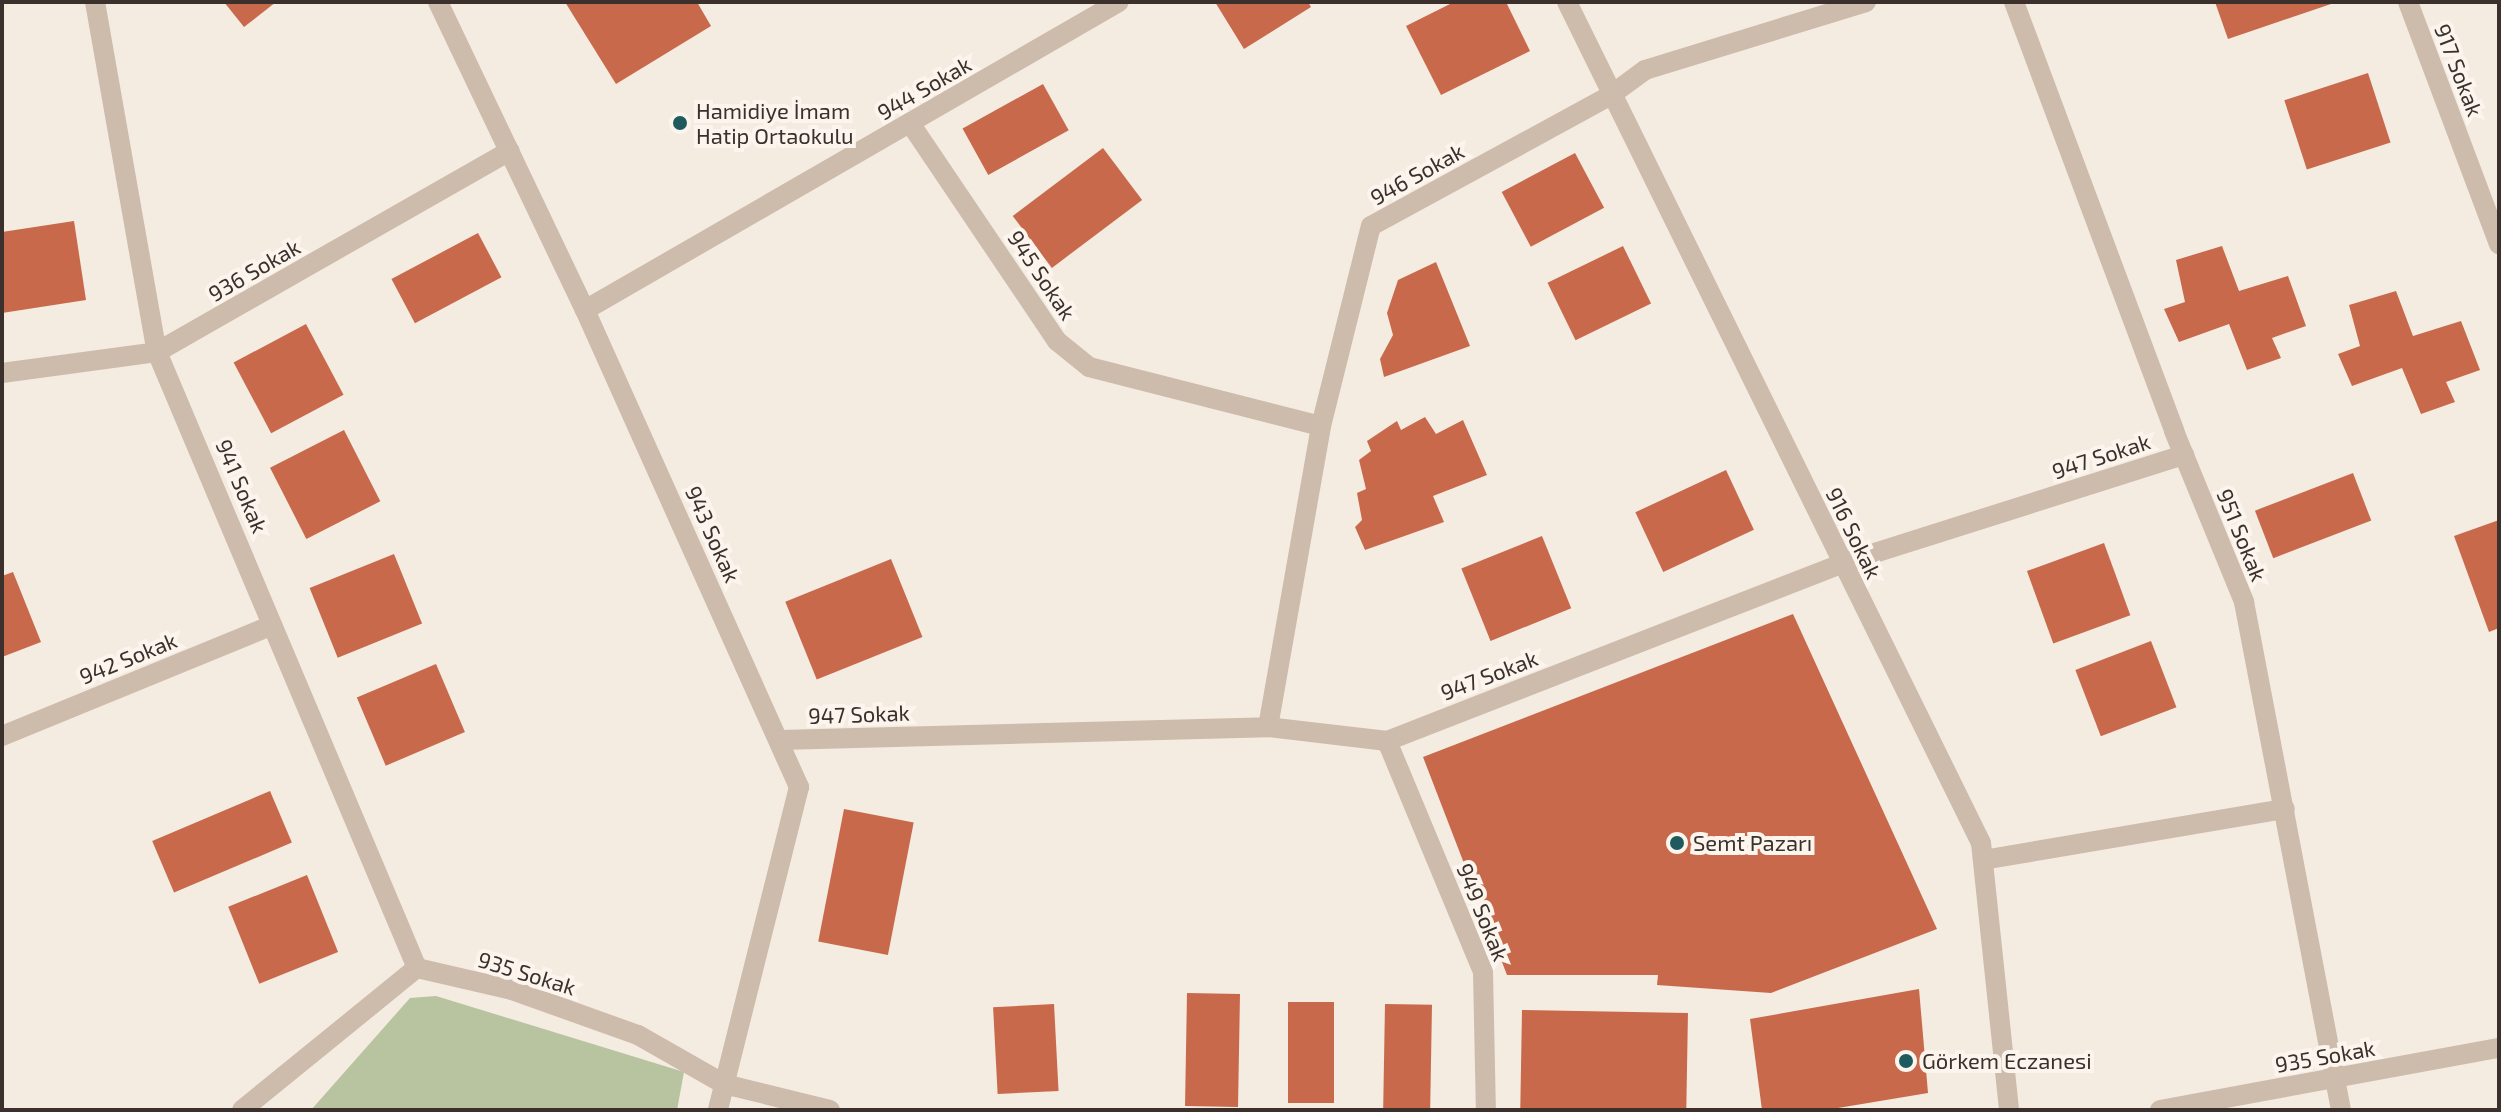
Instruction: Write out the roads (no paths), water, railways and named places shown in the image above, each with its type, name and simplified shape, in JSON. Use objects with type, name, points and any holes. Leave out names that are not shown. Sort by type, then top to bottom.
[{"type":"street","name":"941 Sokak","points":[[95,2],[157,352],[417,968]]},
{"type":"street","name":"943 Sokak","points":[[438,2],[585,310],[799,787],[718,1110]]},
{"type":"street","name":"944 Sokak","points":[[585,310],[1119,2]]},
{"type":"street","name":"916 Sokak","points":[[1567,2],[1981,843],[2009,1110]]},
{"type":"street","name":"946 Sokak","points":[[1268,727],[1321,426],[1371,226],[1611,95],[1645,70],[1866,2]]},
{"type":"street","name":"951 Sokak","points":[[2014,2],[2184,455],[2244,602],[2341,1110]]},
{"type":"street","name":"917 Sokak","points":[[2408,2],[2499,244]]},
{"type":"street","name":"945 Sokak","points":[[910,123],[1057,341],[1089,367],[1321,426]]},
{"type":"street","name":"936 Sokak","points":[[2,373],[157,352],[510,151]]},
{"type":"street","name":"947 Sokak","points":[[780,740],[1268,727],[1387,741],[1843,563],[2184,455]]},
{"type":"street","name":"942 Sokak","points":[[2,736],[272,625]]},
{"type":"street","name":"949 Sokak","points":[[1387,741],[1483,972],[1486,1110]]},
{"type":"street","points":[[1983,860],[2285,809]]},
{"type":"street","points":[[242,1110],[417,968]]},
{"type":"street","name":"935 Sokak","points":[[417,968],[512,990],[638,1035],[724,1084],[830,1110]]},
{"type":"street","name":"935 Sokak","points":[[2160,1110],[2499,1048]]},
{"type":"place","name":"Hamidiye İmam Hatip Ortaokulu","points":[[680,123]]},
{"type":"place","name":"Semt Pazarı","points":[[1677,843]]},
{"type":"place","name":"Görkem Eczanesi","points":[[1906,1061]]}]
